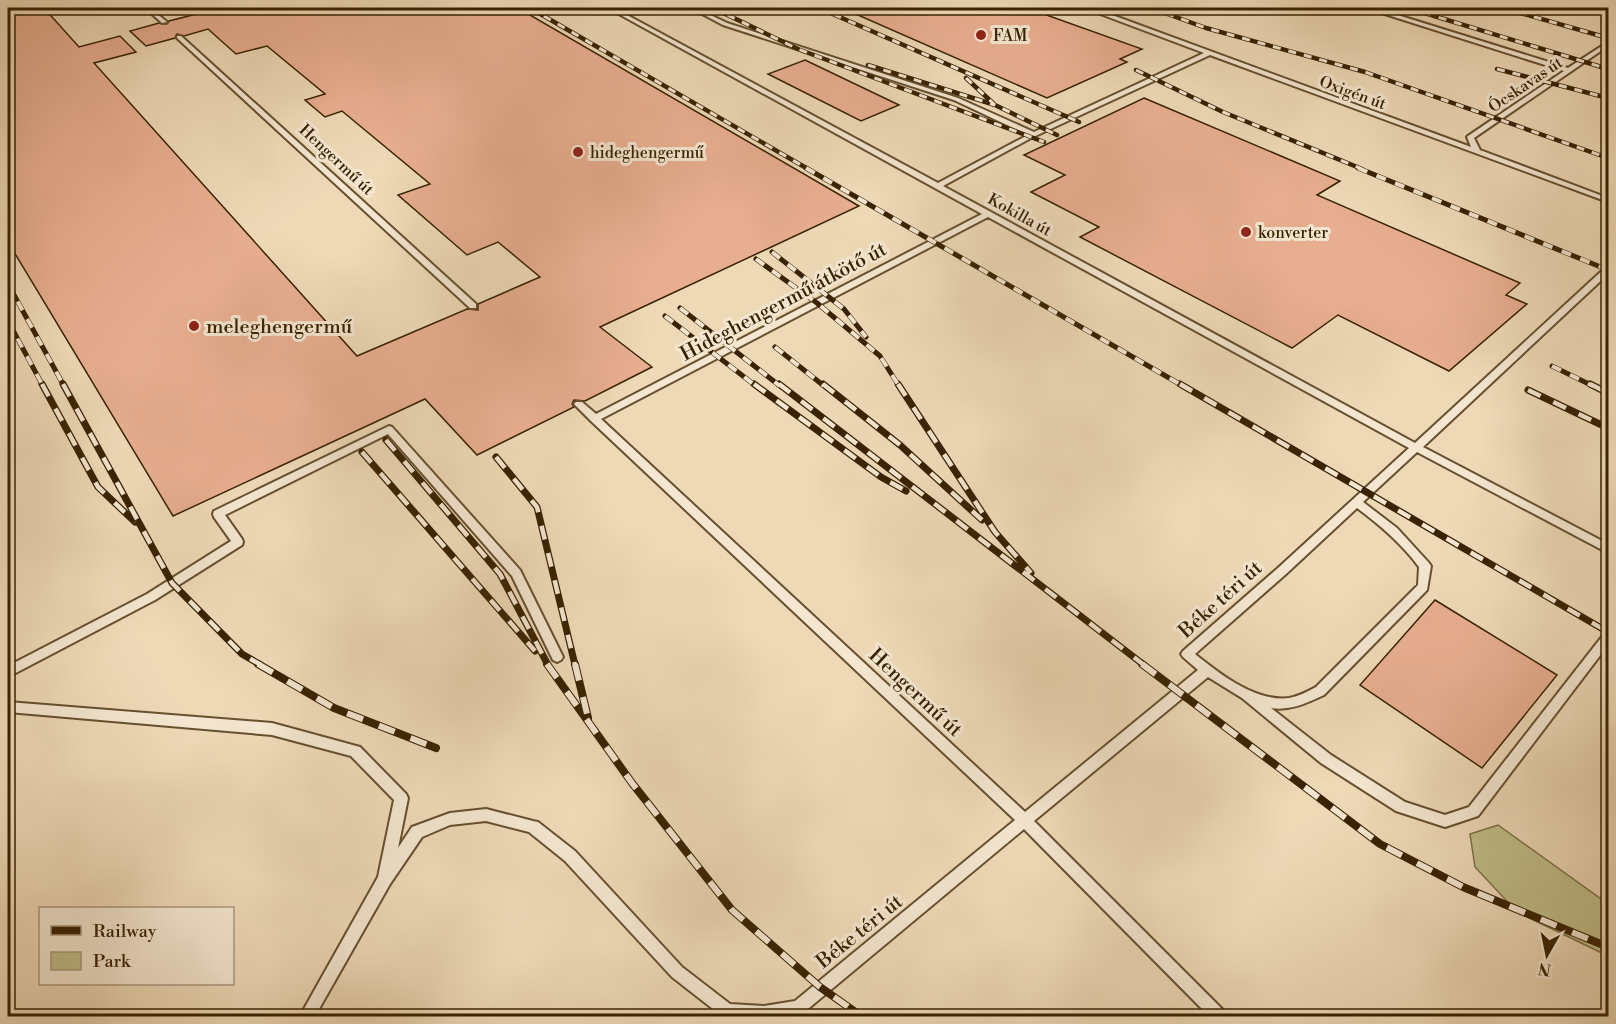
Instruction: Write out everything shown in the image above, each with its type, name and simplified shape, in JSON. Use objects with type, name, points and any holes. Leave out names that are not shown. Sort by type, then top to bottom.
[{"type":"lane","points":[[147,8],[164,22]]},
{"type":"lane","name":"Kokilla út","points":[[611,8],[1415,447],[1608,549]]},
{"type":"lane","points":[[693,8],[725,24],[956,99],[1034,135]]},
{"type":"lane","name":"Oxigén út","points":[[1089,8],[1608,200]]},
{"type":"lane","points":[[1371,8],[1570,70]]},
{"type":"lane","name":"Hengermű út","points":[[179,37],[473,306]]},
{"type":"lane","name":"Ócskavas út","points":[[1477,152],[1470,137],[1608,44]]},
{"type":"lane","points":[[938,186],[1034,135],[1209,53]]},
{"type":"lane","name":"Hideghengermű átkötő út","points":[[594,419],[988,214]]},
{"type":"lane","name":"Béke téri út","points":[[385,879],[417,832],[450,819],[486,814],[533,827],[570,856],[677,972],[727,1011],[764,1014],[798,1008],[1207,670],[1187,654],[1608,270]]},
{"type":"lane","name":"Hengermű út","points":[[579,404],[1025,821],[1219,1017]]},
{"type":"lane","points":[[8,672],[151,597],[238,542],[218,514],[389,429],[516,573],[557,657]]},
{"type":"lane","points":[[1248,697],[1278,705],[1303,702],[1311,697],[1320,691],[1423,587],[1425,566],[1409,544],[1389,525],[1356,502]]},
{"type":"lane","points":[[1207,670],[1248,697],[1326,759],[1401,807],[1445,821],[1473,812],[1608,637]]},
{"type":"lane","points":[[8,707],[272,729],[355,751],[401,798],[385,879],[307,1017]]},
{"type":"green space","points":[[1498,825],[1608,904],[1608,956],[1517,912],[1475,867],[1470,834]]},
{"type":"building","points":[[8,8],[44,8],[79,47],[120,36],[136,52],[94,63],[357,356],[467,309],[478,310],[478,304],[540,277],[498,242],[467,255],[398,195],[430,184],[342,111],[325,117],[305,100],[325,94],[267,46],[236,54],[208,29],[184,36],[177,34],[175,38],[146,46],[130,31],[159,23],[167,24],[169,21],[220,8],[518,8],[859,206],[600,327],[652,367],[585,401],[574,400],[572,404],[574,407],[477,455],[425,399],[173,516],[8,242]]},
{"type":"building","name":"FAM","points":[[842,8],[1027,8],[1142,49],[1120,59],[1127,62],[1047,98]]},
{"type":"building","points":[[805,60],[899,105],[861,121],[768,74]]},
{"type":"building","name":"konverter","points":[[1144,98],[1340,181],[1317,195],[1520,283],[1506,295],[1527,304],[1449,371],[1338,315],[1292,348],[1080,237],[1099,227],[1031,192],[1065,175],[1024,155]]},
{"type":"building","points":[[1435,600],[1557,675],[1482,768],[1360,685]]},
{"type":"railway","points":[[530,8],[808,169]]},
{"type":"railway","points":[[713,8],[798,49],[1044,142]]},
{"type":"railway","points":[[819,8],[1079,122]]},
{"type":"railway","points":[[1151,8],[1206,28],[1365,72],[1608,158]]},
{"type":"railway","points":[[1408,8],[1608,69]]},
{"type":"railway","points":[[1503,8],[1608,38]]},
{"type":"railway","points":[[868,65],[995,105]]},
{"type":"railway","points":[[1497,69],[1608,98]]},
{"type":"railway","points":[[1136,70],[1223,112],[1362,169]]},
{"type":"railway","points":[[966,78],[995,105]]},
{"type":"railway","points":[[995,105],[1057,135]]},
{"type":"railway","points":[[806,168],[1183,386]]},
{"type":"railway","points":[[1358,168],[1608,270]]},
{"type":"railway","points":[[772,252],[844,309],[866,337]]},
{"type":"railway","points":[[756,259],[817,303],[880,356],[899,386]]},
{"type":"railway","points":[[8,284],[64,386]]},
{"type":"railway","points":[[680,308],[780,386]]},
{"type":"railway","points":[[665,316],[756,386]]},
{"type":"railway","points":[[8,321],[43,386]]},
{"type":"railway","points":[[775,347],[824,386]]},
{"type":"railway","points":[[1552,366],[1593,386]]},
{"type":"railway","points":[[42,384],[98,487],[135,522]]},
{"type":"railway","points":[[63,384],[172,583],[242,654],[261,665]]},
{"type":"railway","points":[[754,384],[881,477],[906,491]]},
{"type":"railway","points":[[779,384],[1144,665]]},
{"type":"railway","points":[[823,384],[900,445],[982,520]]},
{"type":"railway","points":[[898,384],[995,532],[1031,573]]},
{"type":"railway","points":[[1180,384],[1608,632]]},
{"type":"railway","points":[[1590,384],[1608,393]]},
{"type":"railway","points":[[1528,390],[1608,428]]},
{"type":"railway","points":[[386,440],[500,574],[548,665]]},
{"type":"railway","points":[[362,452],[535,651]]},
{"type":"railway","points":[[496,457],[537,507],[575,665]]},
{"type":"railway","points":[[258,664],[334,708],[436,748]]},
{"type":"railway","points":[[547,664],[632,783],[732,910],[820,987],[861,1016]]},
{"type":"railway","points":[[575,664],[588,718]]},
{"type":"railway","points":[[1142,664],[1380,844],[1463,887],[1608,947]]},
{"type":"place","name":"FAM","points":[[981,35]]},
{"type":"place","name":"hideghengermű","points":[[578,152]]},
{"type":"place","name":"konverter","points":[[1246,232]]},
{"type":"place","name":"meleghengermű","points":[[194,326]]}]
